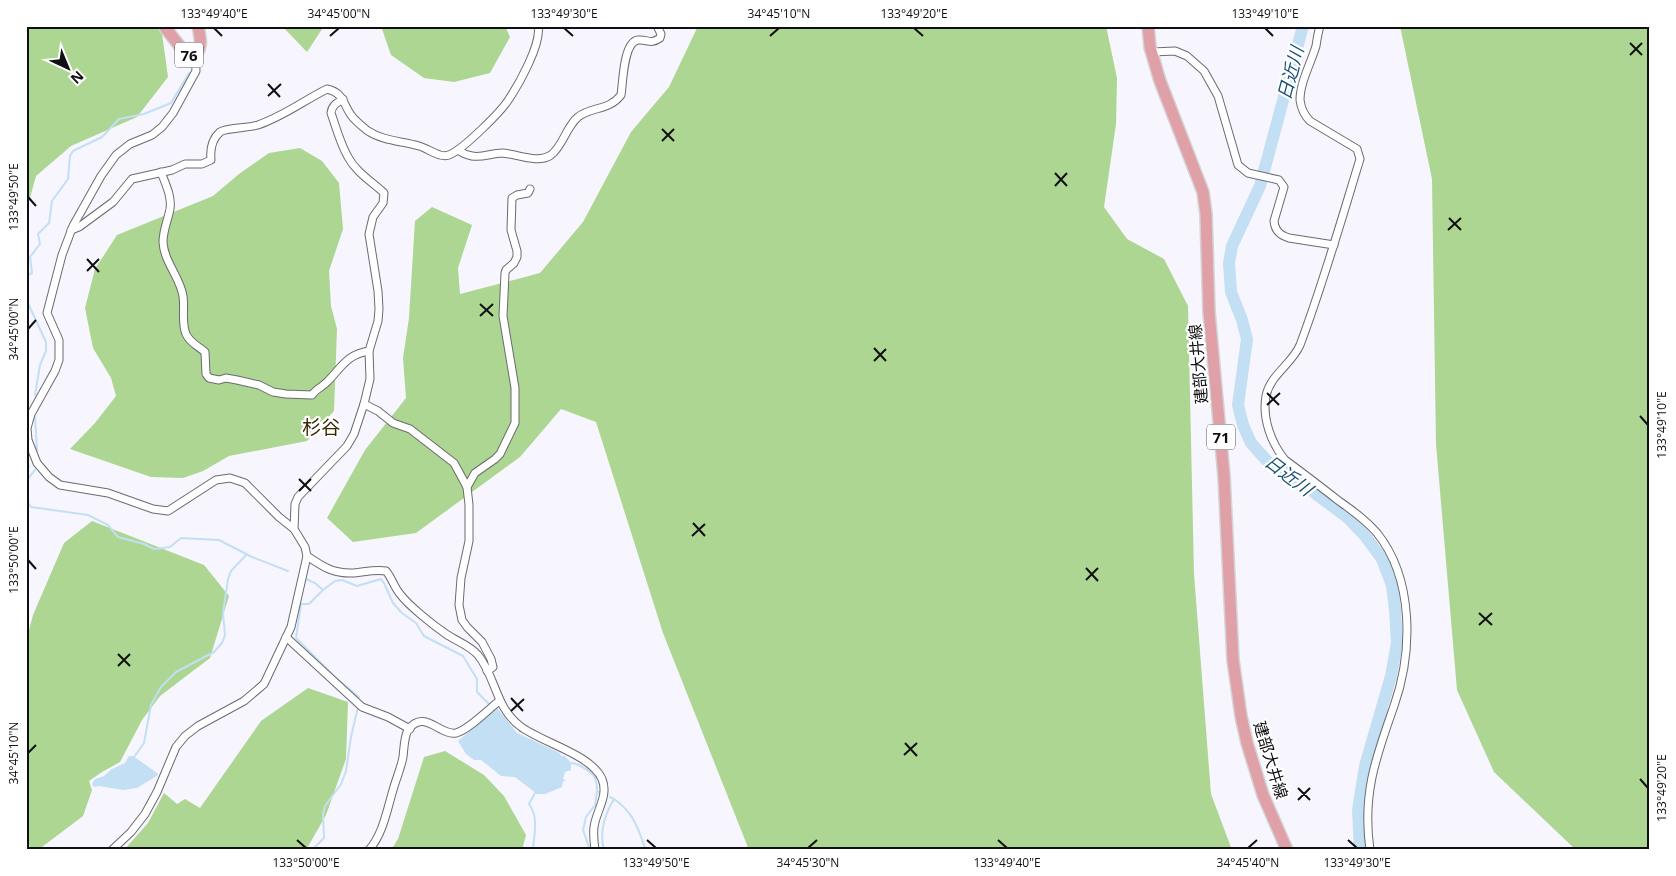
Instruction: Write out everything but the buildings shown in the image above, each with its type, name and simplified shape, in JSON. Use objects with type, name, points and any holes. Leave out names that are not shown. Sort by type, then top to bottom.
[{"type":"main road","name":"76","points":[[164,26],[190,56],[195,55],[199,51],[201,40],[198,26]]},
{"type":"main road","name":"建部大井線","points":[[1148,26],[1152,52],[1160,81],[1203,192],[1206,214],[1209,312],[1224,476],[1233,660],[1247,743],[1263,795],[1287,850]]},
{"type":"street","points":[[71,230],[79,228],[113,202],[132,179],[172,170],[185,164],[202,164],[210,160],[210,152],[216,135],[225,128],[246,128],[268,121],[327,89],[334,90],[343,99],[352,116],[370,132],[389,140],[420,146],[442,156],[449,155],[458,150],[501,110],[510,99],[535,48],[540,33],[538,26]]},
{"type":"street","points":[[458,150],[472,156],[503,153],[537,159],[544,159],[549,156],[555,152],[579,116],[610,106],[618,100],[622,95],[626,56],[632,42],[636,40],[650,42],[660,38],[662,34],[657,26]]},
{"type":"street","points":[[1320,26],[1316,45],[1302,86],[1300,98],[1302,107],[1310,121],[1357,149],[1360,159],[1334,245],[1299,347],[1272,382],[1267,394],[1266,408],[1270,438],[1276,449],[1285,460],[1360,516],[1376,532],[1396,563],[1403,583],[1407,627],[1404,660],[1398,695],[1379,748],[1368,799],[1370,850]]},
{"type":"street","points":[[1152,52],[1175,51],[1187,56],[1204,71],[1218,96],[1238,165],[1248,173],[1279,180],[1284,187],[1274,221],[1277,232],[1289,238],[1334,245]]},
{"type":"street","points":[[112,850],[131,832],[145,814],[157,792],[176,747],[185,736],[198,726],[244,701],[257,691],[268,675],[291,627],[307,556],[305,547],[294,529],[278,517],[245,483],[230,478],[216,480],[168,511],[143,507],[108,493],[60,485],[49,478],[37,463],[28,440],[27,428],[31,414],[55,371],[59,360],[60,340],[47,313],[53,286],[71,230],[101,176],[116,155],[130,144],[152,135],[162,127],[173,113],[196,71],[195,55]]},
{"type":"street","points":[[294,529],[295,504],[298,497],[347,446],[354,434],[370,379],[369,351],[378,321],[378,291],[369,234],[373,217],[384,198],[384,193],[370,182],[348,158],[341,143],[331,113],[335,104],[343,99]]},
{"type":"street","points":[[161,172],[170,199],[170,209],[164,230],[163,244],[183,295],[183,324],[186,334],[192,343],[205,352],[206,374],[209,378],[219,380],[226,378],[259,385],[273,392],[312,395],[318,387],[325,385],[343,364],[355,354],[369,351]]},
{"type":"street","points":[[467,487],[475,473],[500,454],[515,423],[515,388],[503,316],[505,273],[517,257],[511,230],[512,198],[528,193],[530,189]]},
{"type":"street","points":[[364,404],[378,411],[393,423],[410,429],[454,463],[467,487],[469,541],[459,605],[462,620],[482,642],[491,659],[493,667],[487,671]]},
{"type":"street","points":[[307,556],[333,572],[353,573],[379,570],[386,572],[401,596],[447,634],[465,644],[477,654],[487,671],[494,705],[509,715],[522,728],[559,745],[597,771],[603,783],[604,793],[594,826],[595,850]]},
{"type":"street","points":[[286,637],[362,706],[410,729]]},
{"type":"street","points":[[369,850],[380,834],[403,758],[407,731],[423,721],[429,722],[450,733],[456,733],[464,729],[494,705]]},
{"type":"green space","points":[[26,26],[161,26],[168,77],[137,117],[71,146],[36,176],[26,212]]},
{"type":"green space","points":[[282,26],[324,26],[307,52]]},
{"type":"green space","points":[[381,26],[505,26],[510,37],[490,73],[454,82],[424,78],[391,55]]},
{"type":"green space","points":[[698,26],[1106,26],[1117,78],[1116,124],[1104,207],[1127,239],[1164,259],[1188,306],[1194,574],[1211,794],[1232,850],[749,850],[663,633],[596,422],[561,409],[520,457],[416,533],[353,542],[327,518],[365,450],[406,398],[403,358],[409,318],[415,221],[432,207],[472,225],[458,268],[460,294],[540,273],[583,222],[631,132],[669,87]]},
{"type":"green space","points":[[1400,26],[1650,26],[1650,850],[1576,850],[1494,772],[1457,690],[1436,444],[1432,179]]},
{"type":"green space","points":[[300,148],[322,161],[339,183],[343,229],[329,271],[331,306],[337,329],[334,411],[307,441],[229,456],[203,471],[183,478],[151,477],[70,449],[95,423],[116,396],[111,378],[93,348],[85,308],[95,269],[117,235],[213,196],[239,174],[269,153]]},
{"type":"green space","points":[[92,521],[204,565],[229,596],[210,658],[160,696],[142,720],[120,762],[89,781],[92,790],[83,816],[38,850],[31,850],[28,842],[26,842],[26,642],[33,615],[64,543]]},
{"type":"green space","points":[[308,688],[348,702],[346,759],[326,815],[306,850],[124,850],[148,823],[164,793],[177,804],[185,799],[200,808],[261,721]]},
{"type":"green space","points":[[445,751],[484,775],[504,796],[526,835],[522,850],[391,850],[398,839],[424,757]]},
{"type":"water","points":[[497,708],[517,733],[560,753],[561,756],[565,756],[571,763],[571,770],[565,772],[563,779],[566,780],[563,782],[562,787],[545,794],[537,794],[515,777],[501,776],[481,760],[474,760],[466,754],[458,741]]},
{"type":"water","points":[[129,756],[133,756],[158,775],[137,788],[123,790],[99,786],[94,787],[92,784],[95,779],[104,776],[112,769],[125,763]]},
{"type":"waterway","name":"日近川","points":[[1303,26],[1260,186],[1232,246],[1229,263],[1231,292],[1247,339],[1238,405],[1243,425],[1251,443],[1268,462],[1284,470],[1348,518],[1365,536],[1382,559],[1392,585],[1397,643],[1391,676],[1365,766],[1358,810],[1360,850]]},
{"type":"waterway","points":[[26,276],[32,273],[30,257],[40,244],[38,234],[49,223],[52,201],[68,179],[70,156],[73,151],[102,137],[119,119],[144,114],[171,103],[189,73]]},
{"type":"waterway","points":[[26,299],[46,342],[46,351],[40,365],[35,395]]},
{"type":"waterway","points":[[35,417],[37,451]]},
{"type":"waterway","points":[[26,472],[29,466]]},
{"type":"waterway","points":[[26,481],[35,470]]},
{"type":"waterway","points":[[26,500],[31,507],[88,515],[108,525],[118,537],[144,544],[154,549],[170,547],[181,538],[219,540],[252,557],[288,571]]},
{"type":"waterway","points":[[134,757],[144,743],[151,705],[161,687],[176,672],[214,652],[222,643],[225,635],[223,613],[228,579],[231,571],[247,554]]},
{"type":"waterway","points":[[306,579],[315,583],[323,590],[335,581],[342,580],[357,586],[381,579],[393,603],[402,613],[416,623],[424,636],[463,656],[477,679],[477,692],[490,705]]},
{"type":"waterway","points":[[323,590],[309,604],[301,604],[296,638],[336,678],[359,697]]},
{"type":"waterway","points":[[312,850],[324,838],[323,814],[325,806],[341,784],[346,771],[358,707]]},
{"type":"waterway","points":[[569,763],[577,764],[591,772],[595,777],[597,791],[599,792]]},
{"type":"waterway","points":[[590,850],[583,830],[586,817],[595,805],[597,791]]},
{"type":"waterway","points":[[533,850],[535,820],[529,804],[535,793]]},
{"type":"waterway","points":[[604,850],[602,837],[604,823],[614,799],[610,797]]},
{"type":"waterway","points":[[614,799],[631,816],[646,850]]},
{"type":"district","name":"杉谷","points":[[321,427]]}]
